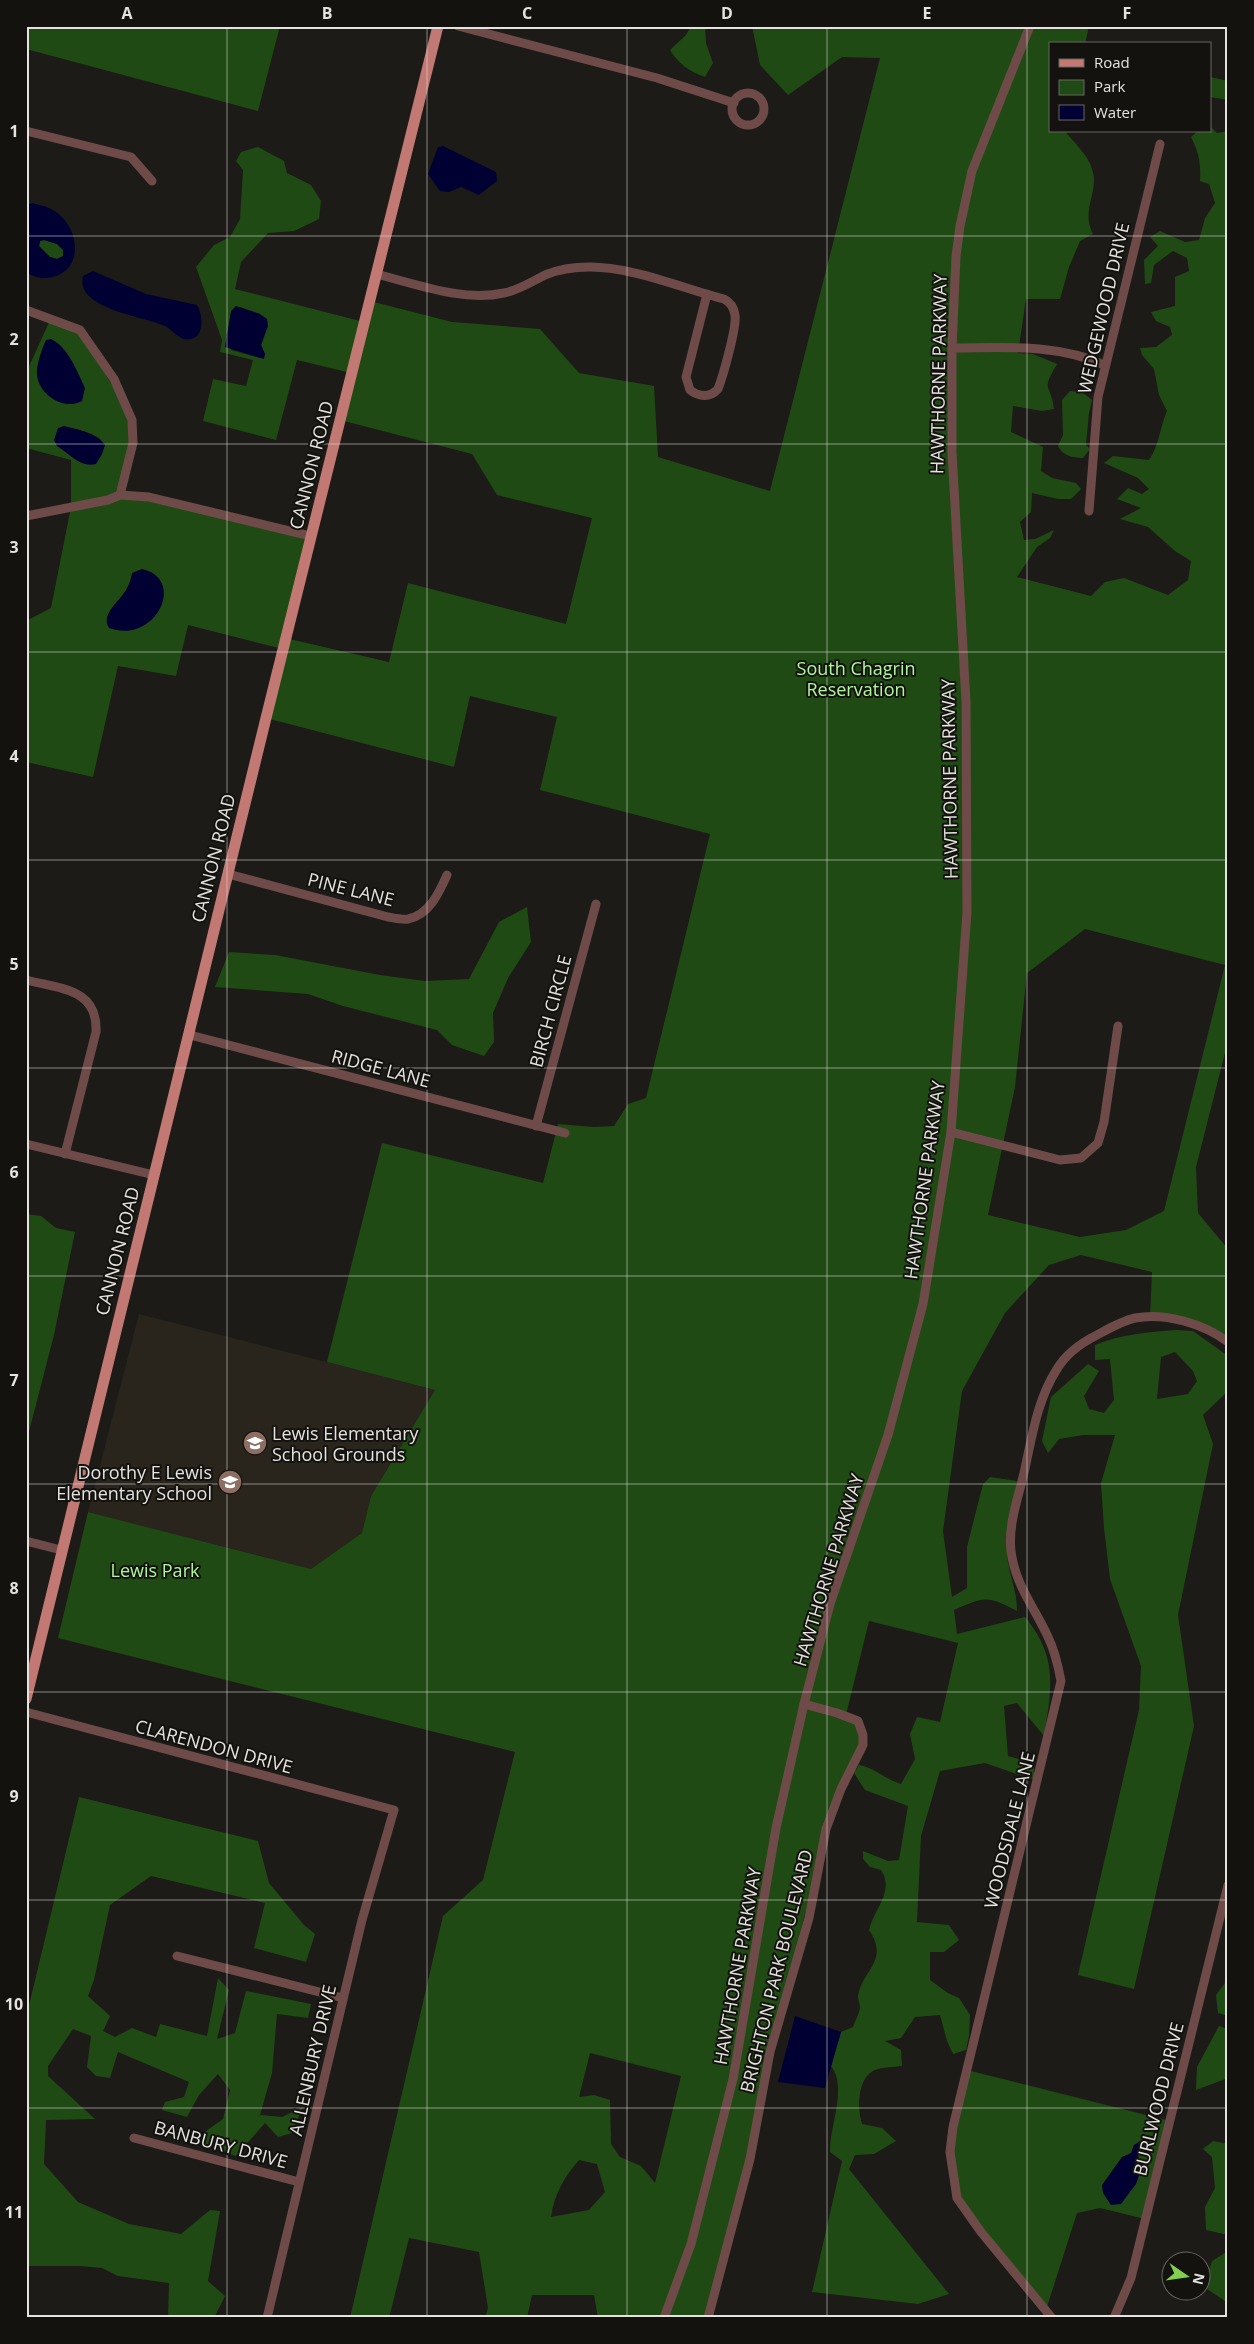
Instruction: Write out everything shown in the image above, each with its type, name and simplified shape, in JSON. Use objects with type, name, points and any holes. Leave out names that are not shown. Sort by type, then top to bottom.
[{"type":"main road","name":"CANNON ROAD","points":[[26,1699],[61,1550],[190,1035],[311,536],[438,26]]},
{"type":"street","points":[[458,26],[657,78],[734,103]]},
{"type":"street","name":"HAWTHORNE PARKWAY","points":[[664,2318],[696,2227],[733,2079],[776,1828],[804,1704],[830,1604],[888,1435],[923,1304],[951,1132],[967,912],[968,820],[966,702],[952,452],[952,348],[956,256],[972,171],[1030,26]]},
{"type":"street","points":[[26,131],[131,157],[152,181]]},
{"type":"street","name":"WEDGEWOOD DRIVE","points":[[1089,512],[1098,396],[1104,365],[1160,144]]},
{"type":"street","points":[[376,274],[460,294],[482,296],[511,292],[558,271],[597,268],[626,272],[707,294],[728,302],[734,310],[736,319],[718,389],[710,395],[704,396],[690,390],[686,377],[707,294]]},
{"type":"street","points":[[26,310],[80,330],[114,379],[132,420],[133,443],[120,495]]},
{"type":"street","points":[[952,348],[1050,349],[1090,358],[1104,365]]},
{"type":"street","points":[[26,516],[108,500],[120,495],[148,497],[311,536]]},
{"type":"street","name":"PINE LANE","points":[[228,874],[388,917],[408,919],[426,910],[439,894],[447,876]]},
{"type":"street","name":"BIRCH CIRCLE","points":[[536,1126],[596,904]]},
{"type":"street","points":[[26,980],[78,994],[89,1003],[97,1017],[96,1032],[65,1154]]},
{"type":"street","points":[[951,1132],[1060,1160],[1081,1158],[1098,1143],[1104,1122],[1118,1026]]},
{"type":"street","name":"RIDGE LANE","points":[[190,1035],[565,1133]]},
{"type":"street","points":[[26,1144],[154,1175]]},
{"type":"street","name":"WOODSDALE LANE","points":[[1052,2318],[981,2232],[957,2198],[950,2152],[953,2127],[1061,1681],[1056,1657],[1048,1636],[1022,1592],[1016,1574],[1011,1550],[1012,1522],[1037,1415],[1046,1389],[1058,1367],[1086,1340],[1134,1318],[1159,1317],[1214,1332],[1228,1342]]},
{"type":"street","points":[[26,1541],[61,1550]]},
{"type":"street","name":"BRIGHTON PARK BOULEVARD","points":[[708,2318],[750,2160],[770,2052],[809,1918],[826,1830],[841,1789],[863,1745],[864,1735],[858,1721],[837,1712],[804,1704]]},
{"type":"street","name":"CLARENDON DRIVE","points":[[26,1712],[394,1810]]},
{"type":"street","name":"ALLENBURY DRIVE","points":[[267,2318],[362,1920],[394,1810]]},
{"type":"street","name":"BURLWOOD DRIVE","points":[[1114,2318],[1131,2278],[1228,1885]]},
{"type":"street","points":[[177,1956],[343,1998]]},
{"type":"street","name":"BANBURY DRIVE","points":[[134,2138],[300,2182]]},
{"type":"shaded area","name":"Lewis Elementary School Grounds","points":[[139,1314],[435,1390],[371,1496],[362,1533],[311,1569],[88,1512]]},
{"type":"green space","points":[[26,26],[280,26],[258,111],[26,49]]},
{"type":"green space","points":[[691,26],[705,26],[706,43],[713,63],[705,77],[684,66],[670,50],[686,35]]},
{"type":"green space","points":[[752,26],[1089,26],[1085,42],[1049,42],[1049,132],[1066,132],[1090,164],[1094,185],[1088,217],[1093,234],[1080,241],[1069,267],[1060,299],[1026,299],[1018,353],[1033,354],[1057,364],[1048,384],[1054,409],[1042,411],[1013,406],[1011,432],[1043,447],[1041,471],[1052,478],[1076,483],[1081,489],[1071,499],[1058,499],[1032,493],[1031,512],[1020,522],[1024,540],[1035,539],[1054,530],[1050,538],[1037,547],[1017,577],[1091,596],[1105,582],[1124,578],[1168,595],[1188,580],[1191,561],[1175,551],[1148,527],[1120,519],[1141,508],[1117,499],[1128,488],[1142,494],[1149,489],[1138,478],[1104,463],[1113,456],[1149,460],[1155,449],[1167,411],[1159,395],[1154,369],[1142,355],[1140,348],[1156,347],[1172,335],[1170,327],[1156,321],[1151,312],[1175,306],[1175,277],[1189,271],[1187,258],[1173,251],[1154,265],[1151,283],[1145,284],[1144,260],[1158,246],[1150,237],[1160,231],[1185,242],[1199,240],[1205,218],[1215,203],[1209,184],[1200,181],[1199,158],[1191,137],[1197,132],[1212,132],[1212,128],[1217,133],[1228,131],[1228,1041],[1196,1167],[1198,1213],[1228,1249],[1228,1342],[1214,1331],[1150,1317],[1152,1272],[1081,1255],[1049,1265],[1005,1313],[962,1391],[943,1531],[952,1597],[967,1588],[967,1547],[983,1484],[990,1477],[1017,1481],[1009,1522],[1007,1553],[1017,1611],[992,1600],[973,1602],[954,1610],[957,1634],[1025,1617],[1036,1632],[1048,1660],[1050,1688],[1047,1719],[1044,1736],[1017,1703],[1004,1706],[1008,1756],[1034,1763],[1034,1780],[985,1763],[940,1771],[921,1836],[917,1922],[949,1925],[959,1940],[944,1952],[930,1952],[930,1980],[948,1993],[959,1998],[970,2015],[966,2050],[953,2054],[947,2041],[940,2015],[915,2017],[901,2038],[885,2041],[901,2050],[902,2066],[878,2069],[869,2074],[862,2086],[859,2110],[862,2124],[882,2128],[896,2141],[874,2154],[855,2155],[849,2169],[949,2294],[918,2304],[812,2292],[842,2161],[830,2152],[838,2096],[836,2075],[831,2066],[841,2032],[853,2027],[859,2013],[858,1996],[860,1987],[876,1958],[875,1941],[869,1930],[885,1893],[886,1885],[881,1870],[870,1867],[863,1859],[863,1851],[888,1861],[899,1860],[908,1806],[865,1790],[854,1773],[859,1765],[901,1784],[915,1759],[910,1734],[917,1717],[940,1722],[958,1643],[869,1621],[846,1715],[852,1717],[863,1735],[844,1783],[814,1881],[789,1980],[751,2155],[708,2318],[598,2318],[594,2295],[532,2295],[527,2318],[485,2318],[488,2308],[479,2252],[409,2238],[389,2318],[350,2318],[443,1916],[483,1880],[515,1752],[58,1638],[88,1512],[311,1569],[362,1533],[371,1496],[435,1390],[327,1362],[382,1143],[543,1183],[558,1124],[594,1127],[614,1126],[628,1104],[646,1098],[710,834],[540,790],[557,717],[470,696],[454,767],[266,718],[283,649],[188,625],[176,676],[118,666],[93,777],[26,762],[26,621],[51,608],[71,507],[71,460],[26,448],[26,373],[51,318],[80,330],[132,420],[133,443],[120,495],[307,537],[285,638],[389,662],[408,583],[566,624],[592,518],[497,495],[472,454],[340,420],[351,373],[297,360],[276,440],[203,421],[213,379],[246,386],[253,360],[220,352],[222,340],[196,267],[214,245],[230,237],[240,219],[243,170],[236,161],[241,152],[258,147],[284,161],[287,173],[311,185],[321,201],[319,219],[294,231],[268,233],[241,262],[235,289],[364,322],[370,301],[452,322],[540,329],[579,373],[654,386],[658,457],[770,491],[880,58],[842,57],[788,95],[760,65]],"holes":[[[240,307],[260,314],[264,336],[261,345],[265,354],[260,358],[231,350],[226,335]],[[84,431],[99,438],[105,445],[72,457],[57,446]],[[1085,929],[1225,965],[1164,1211],[1126,1230],[1080,1237],[988,1215],[1015,1087],[1027,973]],[[590,2053],[681,2076],[655,2183],[641,2166],[620,2157],[611,2144],[610,2100],[594,2095],[579,2097]],[[579,2160],[597,2164],[605,2192],[589,2210],[551,2217],[560,2187]]]},
{"type":"green space","points":[[1212,77],[1228,81],[1228,100],[1212,97]]},
{"type":"green space","points":[[44,240],[57,244],[63,250],[63,256],[57,259],[50,257],[39,246],[40,241]]},
{"type":"green space","points":[[1070,391],[1082,392],[1092,400],[1086,445],[1090,449],[1083,458],[1072,457],[1060,450],[1058,446],[1063,435],[1062,400]]},
{"type":"green space","points":[[527,907],[531,942],[508,978],[493,1013],[494,1042],[484,1056],[452,1045],[437,1030],[343,1006],[308,994],[215,987],[229,952],[275,955],[380,975],[425,981],[469,979],[499,922]]},
{"type":"green space","points":[[26,1214],[41,1216],[56,1228],[75,1232],[54,1335],[26,1443]]},
{"type":"green space","points":[[1176,1330],[1193,1331],[1228,1356],[1228,1394],[1226,1393],[1203,1415],[1213,1444],[1178,1615],[1194,1726],[1134,1989],[1078,1975],[1139,1710],[1141,1666],[1110,1579],[1104,1528],[1101,1483],[1115,1435],[1083,1435],[1059,1439],[1048,1453],[1042,1441],[1051,1397],[1088,1364],[1099,1371],[1084,1396],[1089,1409],[1104,1413],[1114,1400],[1110,1359],[1095,1360],[1095,1345],[1125,1336]],"holes":[[[1175,1352],[1193,1371],[1197,1381],[1188,1394],[1157,1399],[1161,1357]]]},
{"type":"green space","points":[[79,1797],[258,1841],[269,1883],[304,1925],[315,1934],[306,1962],[254,1948],[265,1903],[151,1876],[110,1905],[94,1980],[88,1996],[110,2016],[103,2031],[115,2037],[132,2028],[156,2037],[160,2024],[207,2036],[218,1978],[229,1990],[217,2039],[235,2033],[246,1991],[311,2004],[308,2018],[277,2014],[272,2073],[260,2115],[282,2117],[303,2107],[292,2133],[278,2137],[265,2123],[236,2156],[201,2144],[199,2136],[223,2119],[230,2090],[218,2074],[199,2095],[187,2117],[162,2110],[165,2102],[184,2097],[189,2082],[118,2052],[110,2078],[96,2076],[87,2067],[91,2036],[73,2029],[48,2066],[48,2076],[95,2119],[46,2120],[44,2164],[78,2202],[129,2224],[181,2234],[210,2210],[220,2211],[208,2281],[225,2296],[214,2318],[168,2318],[169,2283],[118,2276],[102,2268],[26,2266],[26,2018]]},
{"type":"green space","points":[[1228,1979],[1228,2016],[1218,2013],[1216,1995]]},
{"type":"green space","points":[[1219,2026],[1228,2029],[1228,2078],[1196,2090],[1197,2067]]},
{"type":"green space","points":[[967,2070],[1170,2121],[1145,2219],[1100,2208],[1077,2213],[1046,2310],[985,2236],[971,2215],[952,2172],[950,2152],[954,2122]]},
{"type":"green space","points":[[1213,2141],[1228,2144],[1228,2235],[1206,2230],[1205,2207],[1215,2188],[1212,2157],[1203,2149]]},
{"type":"green space","points":[[1228,2251],[1228,2303],[1212,2292],[1212,2261]]},
{"type":"water","points":[[443,146],[496,172],[497,181],[479,195],[461,187],[449,192],[440,191],[428,174],[438,147]]},
{"type":"water","points":[[33,203],[49,208],[61,216],[69,226],[74,237],[75,249],[73,260],[68,269],[58,275],[43,278],[26,273],[26,205]],"holes":[[[44,240],[57,244],[63,250],[63,256],[57,259],[50,257],[39,246],[40,241]]]},
{"type":"water","points":[[93,271],[146,294],[197,305],[202,322],[199,333],[191,339],[184,339],[165,326],[113,310],[100,304],[89,296],[83,287],[83,276]]},
{"type":"water","points":[[236,306],[260,314],[267,319],[268,326],[261,345],[265,354],[264,359],[225,347],[231,311]]},
{"type":"water","points":[[51,339],[62,348],[75,367],[85,388],[82,401],[75,404],[60,402],[47,395],[42,389],[37,371],[46,340]]},
{"type":"water","points":[[64,426],[92,434],[105,445],[96,464],[90,465],[80,462],[57,446],[54,440],[58,428]]},
{"type":"water","points":[[142,569],[155,575],[162,585],[164,597],[160,609],[152,619],[140,627],[126,631],[109,628],[107,617],[109,612],[127,588],[132,573]]},
{"type":"water","points":[[795,2016],[841,2032],[825,2088],[778,2082]]},
{"type":"water","points":[[1147,2137],[1151,2138],[1138,2152],[1140,2173],[1136,2184],[1121,2204],[1111,2205],[1103,2193],[1102,2185],[1122,2157],[1131,2153],[1134,2145]]},
{"type":"place","name":"Lewis Elementary School Grounds","points":[[255,1443]]},
{"type":"place","name":"Dorothy E Lewis Elementary School","points":[[230,1482]]},
{"type":"park label","name":"South Chagrin Reservation","points":[[856,678]]},
{"type":"park label","name":"Lewis Park","points":[[155,1570]]}]
